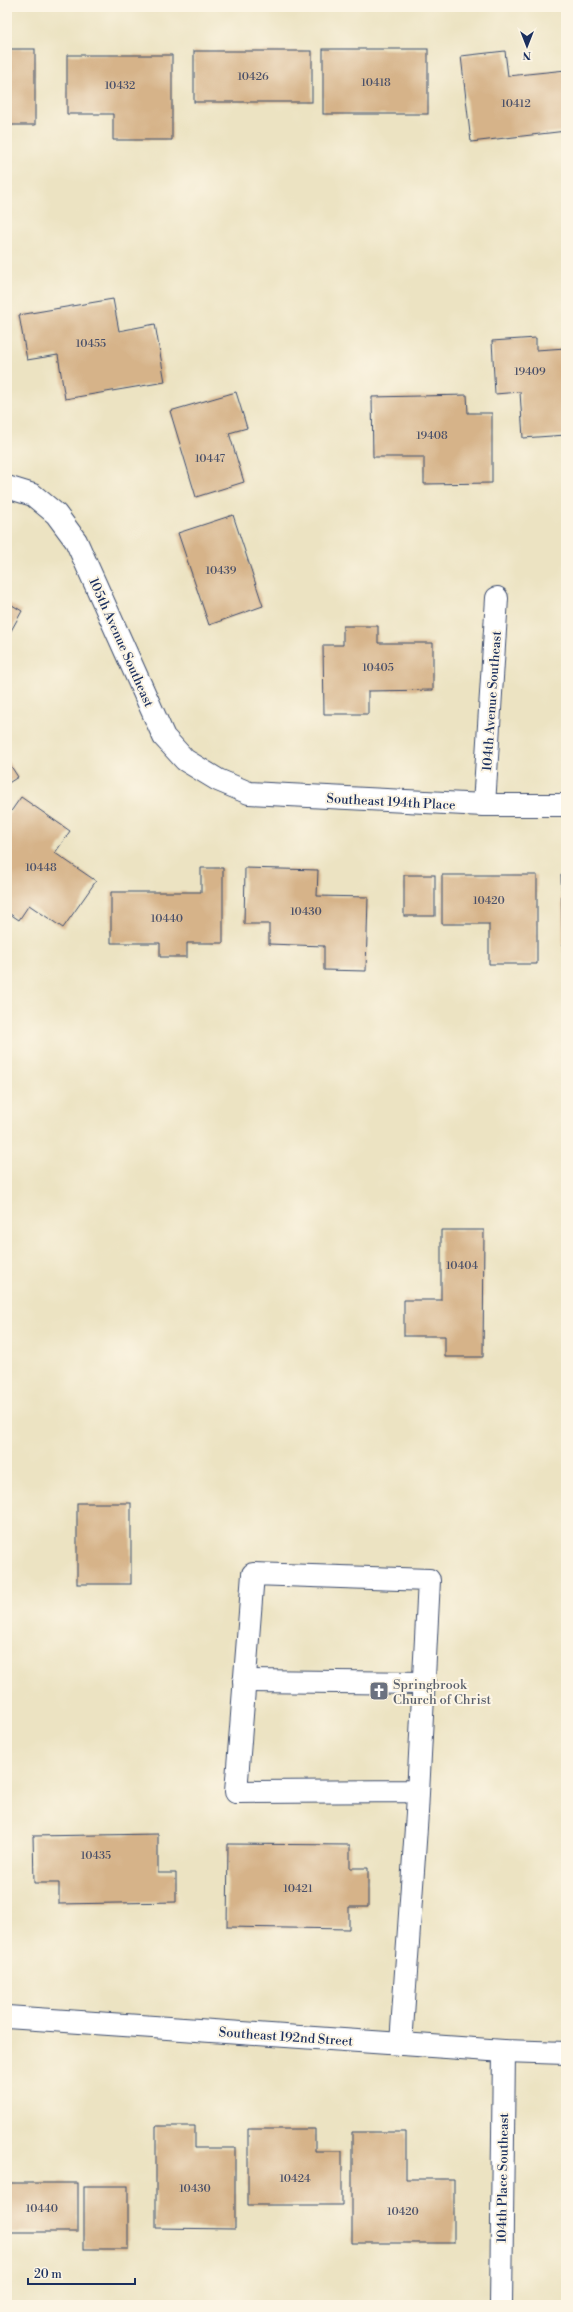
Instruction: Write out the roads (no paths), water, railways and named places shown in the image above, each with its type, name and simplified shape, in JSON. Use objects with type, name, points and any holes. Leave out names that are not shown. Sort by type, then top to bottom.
[{"type":"street","name":"105th Avenue Southeast","points":[[7,487],[33,495],[56,514],[76,541],[164,737],[185,760],[218,780]]},
{"type":"street","name":"104th Avenue Southeast","points":[[484,805],[497,598]]},
{"type":"street","name":"Southeast 194th Place","points":[[218,780],[249,793],[484,805],[566,805]]},
{"type":"street","points":[[401,2044],[418,1791],[429,1580],[253,1574],[236,1792],[418,1791]]},
{"type":"street","points":[[244,1681],[424,1683]]},
{"type":"street","name":"Southeast 192nd Street","points":[[7,2017],[504,2051],[566,2053]]},
{"type":"street","name":"104th Place Southeast","points":[[500,2305],[504,2051]]},
{"type":"place","name":"Springbrook Church of Christ","points":[[379,1691]]}]
